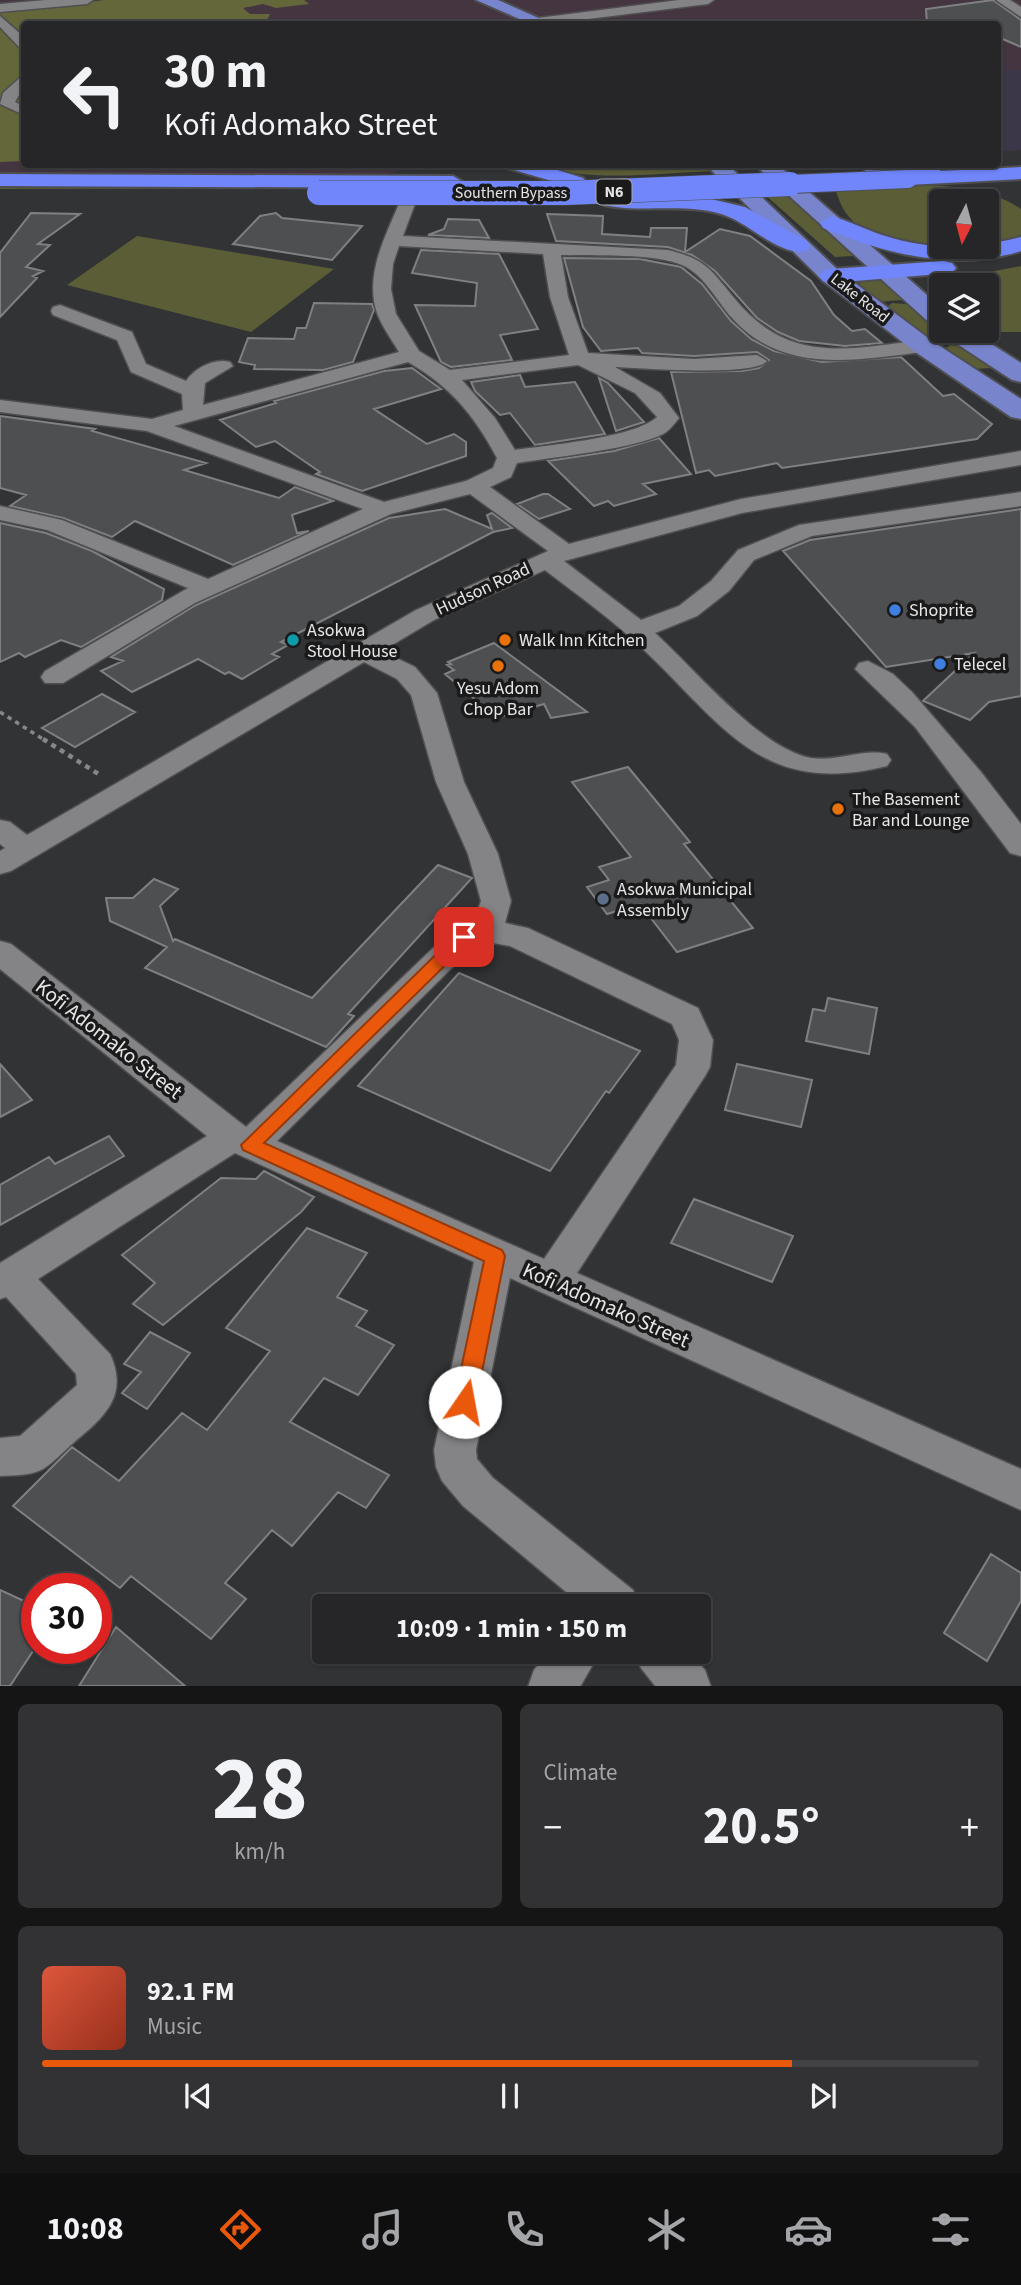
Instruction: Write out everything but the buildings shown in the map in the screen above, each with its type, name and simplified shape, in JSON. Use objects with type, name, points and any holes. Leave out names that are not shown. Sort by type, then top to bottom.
[{"type":"highway","points":[[1001,163],[1021,162]]},
{"type":"highway","points":[[378,181],[417,175],[438,168]]},
{"type":"highway","points":[[528,168],[576,182]]},
{"type":"highway","name":"Southern Bypass","points":[[0,180],[576,182],[894,168]]},
{"type":"highway","name":"Southern Bypass","points":[[0,193],[565,193],[1021,173]]},
{"type":"highway","points":[[917,178],[971,184],[1012,195]]},
{"type":"highway","points":[[236,193],[298,200],[688,202],[737,212],[799,246]]},
{"type":"highway","points":[[831,223],[869,238],[935,252],[980,253],[1021,244]]},
{"type":"highway","points":[[831,276],[1021,260]]},
{"type":"highway","points":[[961,273],[980,265]]},
{"type":"main road","points":[[484,0],[536,21]]},
{"type":"main road","points":[[467,6],[500,21]]},
{"type":"main road","name":"Lake Road","points":[[719,168],[831,276],[923,346],[1021,411]]},
{"type":"main road","name":"Lake Road","points":[[769,168],[881,272],[929,311]]},
{"type":"main road","points":[[973,343],[1021,374]]},
{"type":"street","points":[[0,8],[87,0]]},
{"type":"street","points":[[601,0],[625,1],[639,7]]},
{"type":"street","points":[[553,21],[639,7],[708,0]]},
{"type":"street","points":[[1002,0],[1021,13]]},
{"type":"street","points":[[0,20],[21,41]]},
{"type":"street","points":[[21,81],[8,96],[7,104],[21,110]]},
{"type":"street","points":[[54,677],[209,587],[383,509],[474,486],[503,472],[508,458],[488,422],[447,376],[411,355],[387,313],[382,289],[384,264],[408,201]]},
{"type":"street","points":[[394,241],[631,252],[694,261],[731,307],[770,344],[798,354],[842,354],[923,346]]},
{"type":"street","points":[[508,458],[624,438],[656,429],[668,418],[663,407],[646,392],[580,359],[559,297],[551,250]]},
{"type":"street","points":[[60,311],[125,336],[138,368],[190,390]]},
{"type":"street","points":[[152,425],[411,355]]},
{"type":"street","points":[[994,356],[1021,360]]},
{"type":"street","points":[[447,376],[580,359],[694,365],[757,361]]},
{"type":"street","points":[[190,390],[202,376],[223,366]]},
{"type":"street","points":[[190,390],[194,414]]},
{"type":"street","points":[[0,407],[152,425],[383,509]]},
{"type":"street","name":"Hudson Road","points":[[0,864],[425,615],[556,556],[741,506],[1021,458]]},
{"type":"street","points":[[474,486],[556,556],[774,754],[801,765],[833,768],[877,760]]},
{"type":"street","points":[[637,631],[688,611],[720,586],[746,555],[773,541],[807,530],[1021,499]]},
{"type":"street","points":[[0,513],[54,525],[209,587]]},
{"type":"street","points":[[363,651],[406,673],[424,693],[450,782],[483,854],[496,901],[487,930]]},
{"type":"street","points":[[868,669],[880,674],[909,704],[1021,846]]},
{"type":"street","points":[[0,829],[26,849]]},
{"type":"street","points":[[0,1457],[29,1455],[89,1404],[98,1387],[96,1367],[6,1280],[241,1141],[464,937],[487,930],[517,936],[686,1016],[696,1040],[694,1067],[551,1281]]},
{"type":"street","name":"Kofi Adomako Street","points":[[0,952],[241,1141],[1021,1490]]},
{"type":"street","points":[[495,1256],[454,1450],[457,1467],[478,1492],[601,1594]]},
{"type":"street","points":[[551,1686],[568,1664]]},
{"type":"street","points":[[668,1664],[688,1686]]},
{"type":"path","points":[[0,712],[127,790]]},
{"type":"shaded area","points":[[0,0],[1021,0],[1021,70],[1001,70],[1001,21],[21,21],[21,168],[411,168],[364,179],[0,172]]},
{"type":"shaded area","points":[[1001,70],[1021,70],[1021,150],[1001,152]]},
{"type":"green space","points":[[104,0],[304,0],[309,4],[276,8],[263,4],[243,8],[250,14],[270,14],[266,21],[21,21],[21,161],[0,162],[0,13]]},
{"type":"green space","points":[[544,168],[709,168],[712,171],[621,176]]},
{"type":"green space","points":[[0,185],[476,188],[0,189]]},
{"type":"green space","points":[[920,185],[966,189],[929,189],[929,249],[879,238],[863,229],[843,208],[835,189]]},
{"type":"green space","points":[[789,192],[853,256],[835,257],[763,193]]},
{"type":"green space","points":[[999,197],[1021,209],[1021,235],[999,243]]},
{"type":"green space","points":[[137,236],[334,269],[251,332],[67,285]]},
{"type":"green space","points":[[1021,266],[1021,332],[999,332],[999,273],[985,273]]},
{"type":"green space","points":[[860,281],[881,281],[903,300],[877,302],[859,286]]},
{"type":"green space","points":[[892,303],[906,304],[929,321],[929,340],[886,308]]},
{"type":"green space","points":[[951,345],[964,347],[992,365],[992,368],[973,369],[946,352],[944,349]]},
{"type":"place","name":"Shoprite","points":[[895,610]]},
{"type":"place","name":"Asokwa Stool House","points":[[293,640]]},
{"type":"place","name":"Walk Inn Kitchen","points":[[505,640]]},
{"type":"place","name":"Telecel","points":[[940,664]]},
{"type":"place","name":"Yesu Adom Chop Bar","points":[[498,666]]},
{"type":"place","name":"The Basement Bar and Lounge","points":[[838,809]]},
{"type":"place","name":"Asokwa Municipal Assembly","points":[[603,899]]},
{"type":"route","points":[[464,937],[250,1145],[495,1256],[465,1402]]}]
